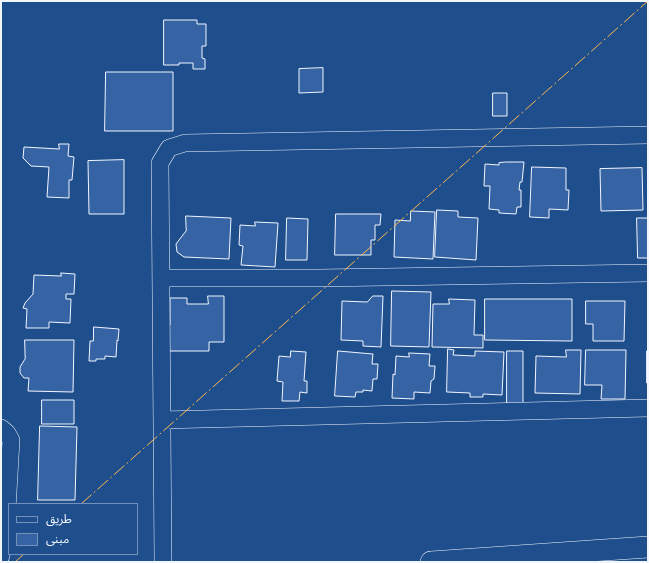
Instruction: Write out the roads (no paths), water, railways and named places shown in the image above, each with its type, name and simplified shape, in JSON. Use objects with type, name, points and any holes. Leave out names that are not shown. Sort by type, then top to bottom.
[{"type":"street","points":[[163,562],[160,163],[169,148],[185,143],[648,135]]},
{"type":"street","points":[[161,278],[318,278],[648,273]]},
{"type":"street","points":[[162,420],[648,408]]},
{"type":"street","points":[[1,428],[11,440],[11,446],[7,509],[1,556]]},
{"type":"street","points":[[431,562],[517,559],[648,547]]}]
